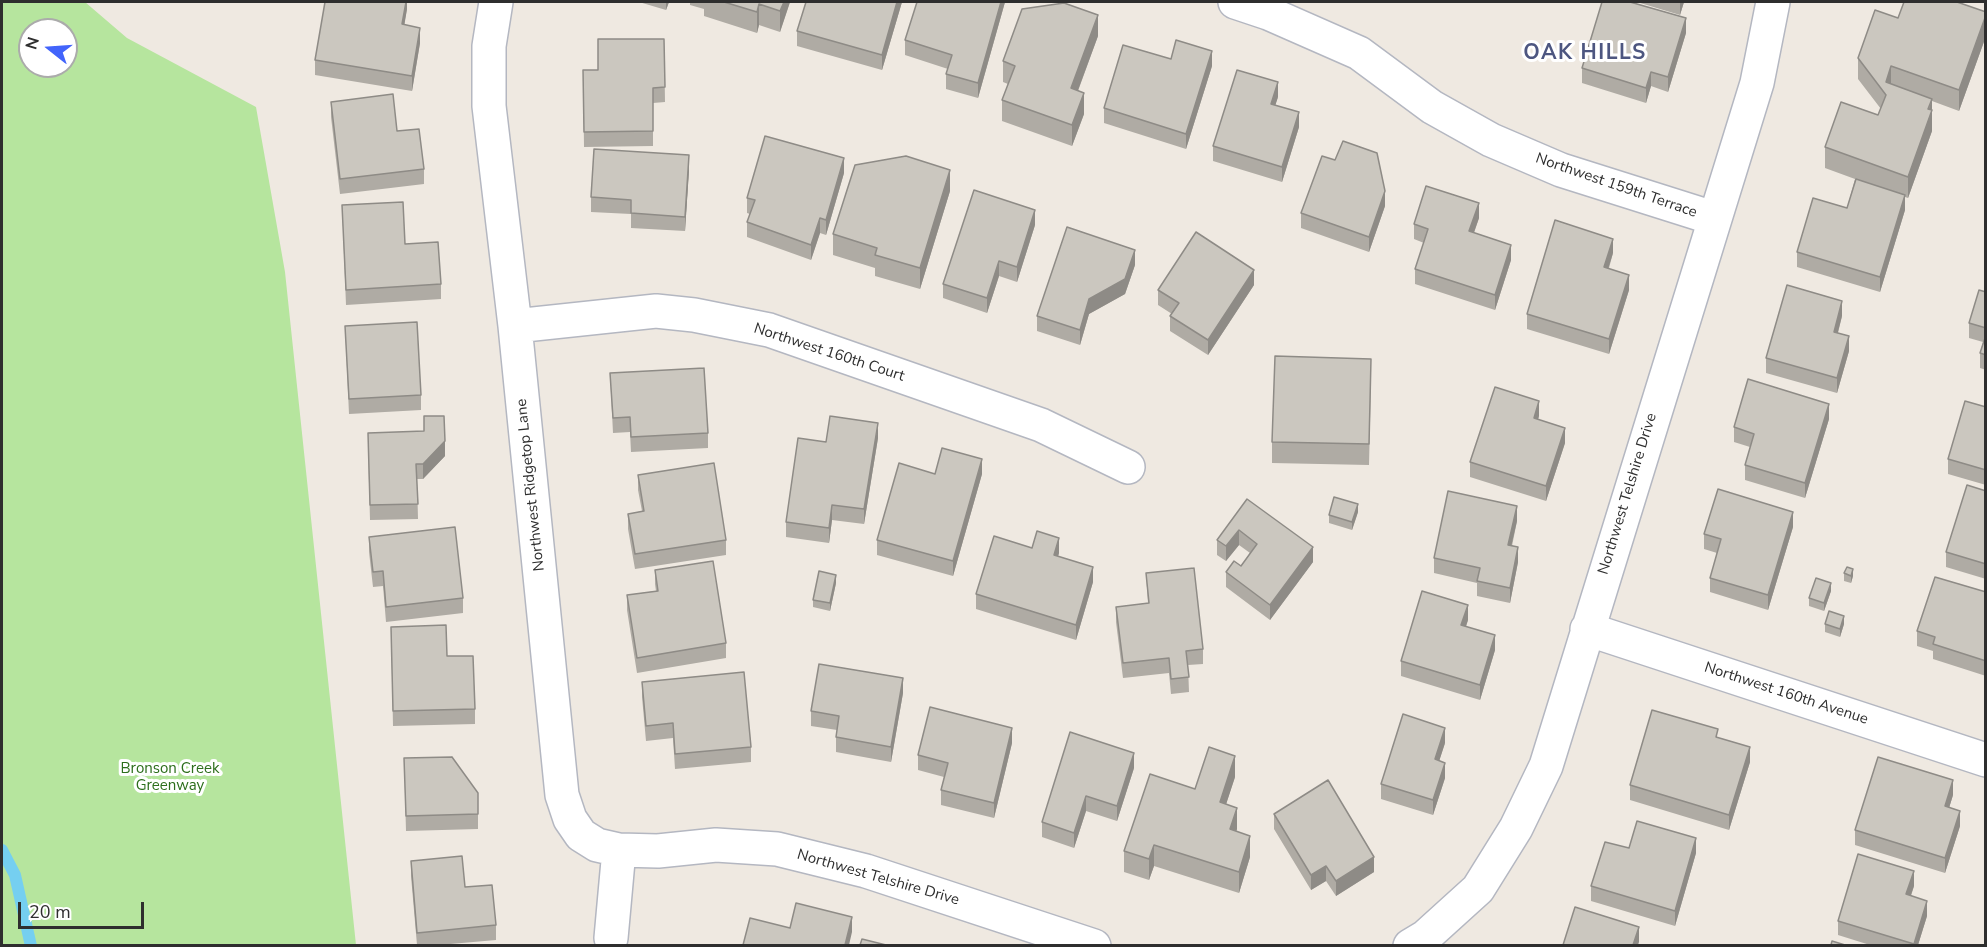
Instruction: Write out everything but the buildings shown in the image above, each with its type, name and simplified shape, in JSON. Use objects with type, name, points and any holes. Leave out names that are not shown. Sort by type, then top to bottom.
[{"type":"street","name":"Northwest Ridgetop Lane","points":[[496,2],[489,46],[489,106],[515,326],[562,795],[570,819],[581,835],[597,845],[619,850]]},
{"type":"street","name":"Northwest 159th Terrace","points":[[1235,2],[1268,13],[1359,53],[1432,107],[1491,140],[1560,170],[1713,218]]},
{"type":"street","name":"Northwest Telshire Drive","points":[[1410,945],[1425,937],[1478,889],[1516,828],[1546,766],[1756,83],[1773,2]]},
{"type":"street","name":"Northwest 160th Court","points":[[515,326],[656,311],[694,315],[769,330],[1041,425],[1128,466]]},
{"type":"street","name":"Northwest 160th Avenue","points":[[1587,629],[1986,760]]},
{"type":"street","name":"Northwest Telshire Drive","points":[[619,850],[646,851],[716,845],[777,849],[866,871],[1094,945]]},
{"type":"street","points":[[611,938],[619,850]]},
{"type":"green space","name":"Bronson Creek Greenway","points":[[2,2],[85,2],[127,38],[256,107],[285,272],[356,945],[2,945]]},
{"type":"waterway","points":[[2,850],[15,875],[31,946]]},
{"type":"district","name":"OAK HILLS","points":[[1585,54]]}]
